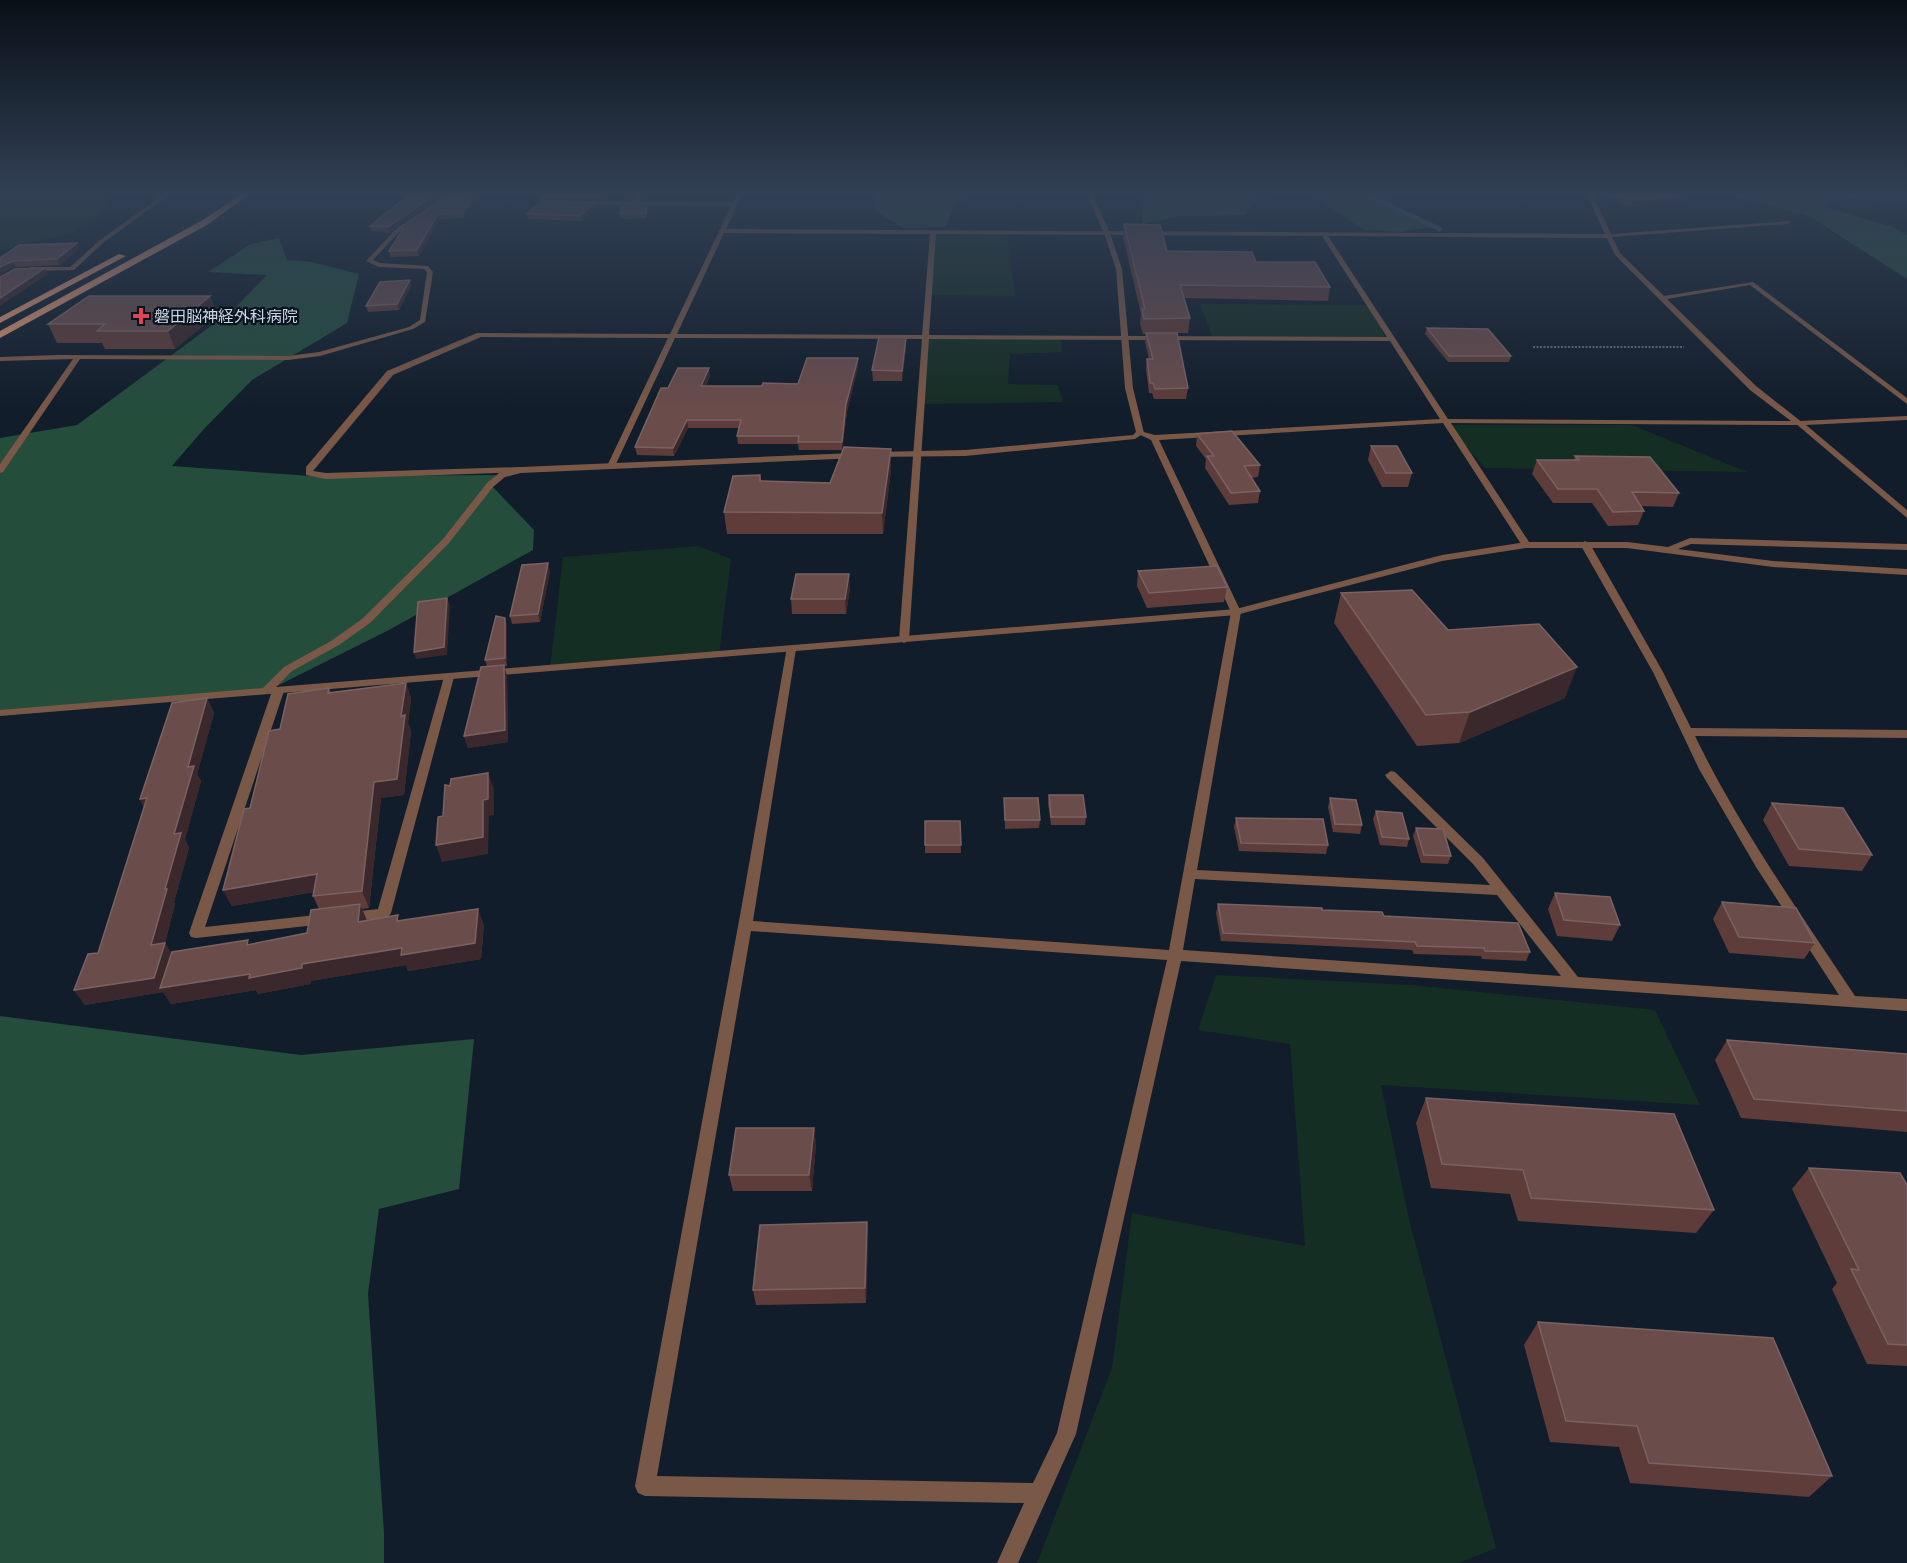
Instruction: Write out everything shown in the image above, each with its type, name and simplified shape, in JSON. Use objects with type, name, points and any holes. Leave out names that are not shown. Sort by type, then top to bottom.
[{"type":"main road","points":[[0,320],[108,264]]},
{"type":"main road","points":[[0,335],[131,264]]},
{"type":"street","points":[[25,270],[72,269],[77,264]]},
{"type":"street","points":[[0,359],[288,358],[320,354],[411,328],[423,321],[430,272],[426,267],[376,264]]},
{"type":"street","points":[[611,466],[706,264]]},
{"type":"street","points":[[904,640],[915,454],[930,264]]},
{"type":"street","points":[[1117,264],[1129,388],[1140,434]]},
{"type":"street","points":[[1343,264],[1526,544]]},
{"type":"street","points":[[1628,264],[1753,388],[1799,423],[1907,515]]},
{"type":"street","points":[[1664,298],[1751,284],[1907,402]]},
{"type":"street","points":[[1391,339],[480,334],[390,373],[309,469],[309,473],[326,476],[965,453],[1135,437],[1140,434],[1154,438],[1444,421],[1725,424],[1907,418]]},
{"type":"street","points":[[0,470],[78,357]]},
{"type":"street","points":[[1007,1563],[1066,1434],[1175,956],[1236,612],[1154,438]]},
{"type":"street","points":[[449,677],[384,913],[196,933],[272,692],[288,669],[335,643],[366,621],[446,541],[490,484],[502,475],[521,470]]},
{"type":"street","points":[[1671,549],[1690,541],[1907,547]]},
{"type":"street","points":[[0,713],[1236,612],[1442,558],[1526,544],[1585,544],[1671,549],[1773,564],[1907,572]]},
{"type":"street","points":[[1585,544],[1658,672],[1686,732],[1761,864],[1851,1002]]},
{"type":"street","points":[[791,649],[745,926],[645,1486],[1039,1493]]},
{"type":"street","points":[[1686,732],[1907,734]]},
{"type":"street","points":[[1391,775],[1478,861],[1575,983]]},
{"type":"street","points":[[1189,874],[1501,890]]},
{"type":"street","points":[[745,926],[1907,1005]]},
{"type":"path","points":[[1533,346],[1712,346]]},
{"type":"green space","points":[[220,264],[320,264],[359,274],[347,323],[252,380],[203,430],[172,466],[311,476],[502,475],[491,485],[534,530],[533,550],[387,631],[265,692],[0,713],[0,438],[77,425],[234,309],[267,275],[208,272]]},
{"type":"green space","points":[[930,264],[1011,264],[1015,296],[928,295]]},
{"type":"green space","points":[[1884,264],[1907,264],[1907,279]]},
{"type":"green space","points":[[1200,304],[1369,305],[1386,339],[1213,338]]},
{"type":"green space","points":[[924,337],[1061,338],[1062,352],[1010,354],[1008,384],[1058,385],[1063,402],[919,404]]},
{"type":"green space","points":[[1447,425],[1632,425],[1747,472],[1485,468]]},
{"type":"green space","points":[[698,546],[731,559],[719,655],[550,669],[563,557]]},
{"type":"green space","points":[[1216,975],[1411,985],[1655,1010],[1700,1105],[1381,1085],[1409,1219],[1496,1548],[1458,1563],[1037,1563],[1112,1368],[1132,1213],[1305,1246],[1290,1044],[1198,1030]]},
{"type":"green space","points":[[0,1016],[301,1055],[474,1039],[459,1189],[379,1209],[368,1294],[384,1563],[0,1563]]},
{"type":"building","points":[[1134,264],[1316,264],[1330,287],[1180,285],[1190,318],[1144,319],[1142,309],[1145,309]]},
{"type":"building","points":[[45,268],[0,298],[0,277],[15,269]]},
{"type":"building","points":[[410,280],[397,304],[366,306],[380,282]]},
{"type":"building","points":[[89,296],[210,296],[168,331],[97,331],[105,324],[48,324]]},
{"type":"building","points":[[1427,328],[1488,329],[1511,356],[1449,356]]},
{"type":"building","points":[[1146,333],[1177,333],[1188,388],[1155,389],[1153,383],[1150,383],[1147,359],[1153,359]]},
{"type":"building","points":[[879,337],[906,337],[902,371],[872,370]]},
{"type":"building","points":[[807,358],[858,358],[846,404],[842,442],[798,442],[799,436],[737,436],[741,420],[687,420],[673,448],[635,447],[661,388],[668,388],[678,368],[709,368],[701,386],[798,384]]},
{"type":"building","points":[[1232,431],[1260,465],[1244,466],[1260,491],[1231,493],[1207,456],[1214,456],[1197,434]]},
{"type":"building","points":[[1371,446],[1397,446],[1412,473],[1386,473]]},
{"type":"building","points":[[844,447],[891,449],[882,513],[724,512],[733,476],[760,475],[760,481],[830,483]]},
{"type":"building","points":[[1575,456],[1650,457],[1679,493],[1632,492],[1644,511],[1613,512],[1597,489],[1558,489],[1537,460],[1579,460]]},
{"type":"building","points":[[548,563],[538,614],[510,616],[522,565]]},
{"type":"building","points":[[1217,566],[1227,587],[1149,593],[1138,571]]},
{"type":"building","points":[[796,574],[849,574],[845,599],[791,599]]},
{"type":"building","points":[[1412,590],[1448,630],[1539,624],[1577,667],[1470,712],[1426,715],[1341,593]]},
{"type":"building","points":[[447,598],[444,647],[414,652],[418,602]]},
{"type":"building","points":[[496,616],[505,618],[505,658],[485,660]]},
{"type":"building","points":[[504,665],[505,730],[464,736],[481,667]]},
{"type":"building","points":[[406,683],[401,716],[405,715],[397,779],[374,782],[362,891],[313,896],[317,874],[223,890],[244,809],[250,808],[269,731],[280,729],[288,694],[329,688],[328,693]]},
{"type":"building","points":[[207,698],[188,767],[194,766],[174,834],[181,833],[151,945],[165,943],[154,978],[74,990],[88,954],[98,953],[147,798],[140,799],[172,703]]},
{"type":"building","points":[[488,773],[488,799],[483,800],[483,837],[436,845],[438,817],[443,816],[445,785],[450,786],[451,779]]},
{"type":"building","points":[[1049,795],[1083,795],[1086,817],[1051,817]]},
{"type":"building","points":[[1004,798],[1038,798],[1040,820],[1005,820]]},
{"type":"building","points":[[1330,798],[1356,800],[1362,825],[1335,824]]},
{"type":"building","points":[[1772,803],[1843,808],[1872,855],[1799,849]]},
{"type":"building","points":[[1376,811],[1402,813],[1409,839],[1382,837]]},
{"type":"building","points":[[1236,818],[1323,819],[1328,845],[1241,843]]},
{"type":"building","points":[[925,821],[960,821],[961,845],[925,845]]},
{"type":"building","points":[[1416,828],[1443,829],[1451,856],[1424,855]]},
{"type":"building","points":[[1555,893],[1610,897],[1620,925],[1564,920]]},
{"type":"building","points":[[1722,902],[1796,908],[1815,943],[1739,937]]},
{"type":"building","points":[[360,904],[358,922],[398,915],[397,921],[478,909],[475,943],[401,955],[402,948],[302,964],[302,968],[249,978],[250,974],[160,988],[172,952],[248,940],[247,945],[307,933],[311,910]]},
{"type":"building","points":[[1218,904],[1322,908],[1322,910],[1382,912],[1384,916],[1518,923],[1530,952],[1417,946],[1415,942],[1223,933]]},
{"type":"building","points":[[1727,1040],[1907,1054],[1907,1111],[1754,1099]]},
{"type":"building","points":[[1426,1098],[1674,1114],[1714,1210],[1531,1198],[1523,1170],[1442,1164]]},
{"type":"building","points":[[736,1128],[814,1128],[809,1175],[729,1175]]},
{"type":"building","points":[[1809,1168],[1900,1173],[1907,1185],[1907,1345],[1888,1344],[1851,1269],[1859,1270]]},
{"type":"building","points":[[867,1222],[865,1288],[753,1290],[760,1225]]},
{"type":"building","points":[[1538,1322],[1773,1338],[1832,1476],[1649,1463],[1637,1426],[1566,1421]]},
{"type":"place","name":"磐田脳神経外科病院","points":[[141,316]]}]
